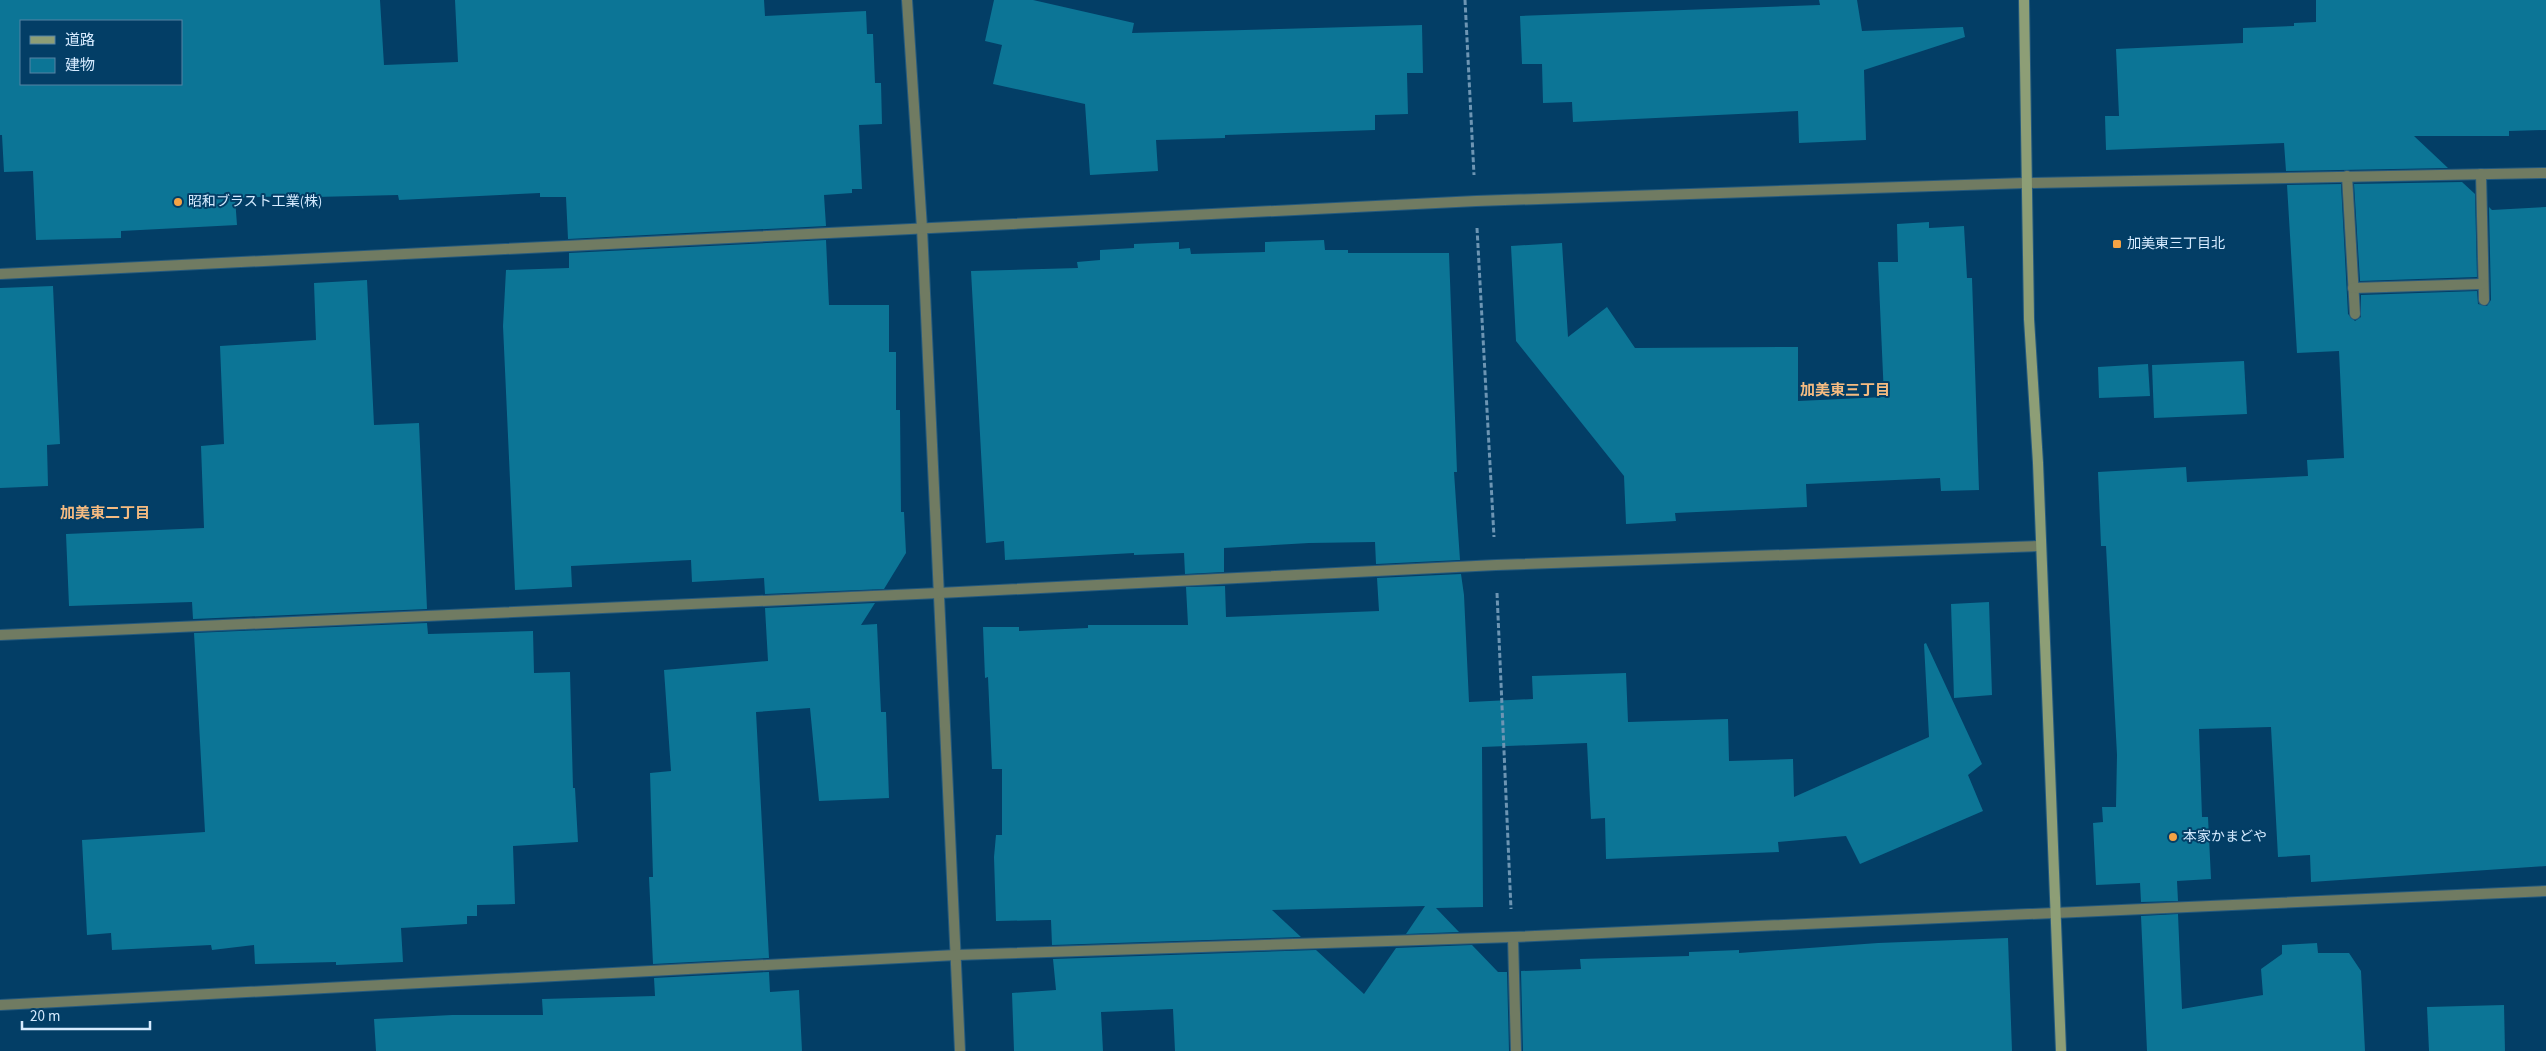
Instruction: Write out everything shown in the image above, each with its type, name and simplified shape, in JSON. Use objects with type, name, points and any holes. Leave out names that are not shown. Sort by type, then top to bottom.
[{"type":"street","points":[[907,0],[922,228],[960,1051]]},
{"type":"street","points":[[2024,0],[2029,319],[2061,1051]]},
{"type":"street","points":[[0,274],[1476,201],[2026,183],[2546,173]]},
{"type":"street","points":[[2481,174],[2484,300]]},
{"type":"street","points":[[2348,176],[2355,314]]},
{"type":"street","points":[[2353,288],[2483,284]]},
{"type":"street","points":[[0,635],[939,593],[1496,565],[2040,546]]},
{"type":"street","points":[[0,1005],[956,954],[1513,937],[2546,892]]},
{"type":"street","points":[[1513,937],[1516,1051]]},
{"type":"path","points":[[1465,0],[1496,565],[1513,937]]},
{"type":"building","points":[[0,0],[380,0],[384,65],[458,62],[455,0],[764,0],[765,16],[866,11],[867,34],[873,34],[875,83],[881,83],[882,124],[859,125],[862,189],[852,189],[852,193],[824,195],[826,226],[568,239],[566,197],[540,197],[540,193],[399,200],[398,195],[315,197],[315,195],[235,198],[237,225],[121,231],[121,238],[36,240],[33,171],[4,172],[2,135],[0,135]]},
{"type":"building","points":[[994,0],[1033,0],[1134,23],[1132,33],[1422,25],[1423,73],[1407,73],[1408,114],[1375,115],[1375,130],[1225,135],[1225,138],[1156,140],[1158,171],[1090,175],[1085,104],[993,84],[1002,45],[985,41]]},
{"type":"building","points":[[1819,0],[1857,0],[1862,31],[1963,27],[1965,37],[1864,70],[1866,140],[1799,143],[1798,111],[1573,122],[1572,102],[1543,103],[1542,64],[1522,64],[1520,16],[1820,5]]},
{"type":"building","points":[[2316,0],[2546,0],[2546,130],[2509,131],[2509,136],[2414,136],[2448,168],[2286,171],[2284,143],[2106,150],[2105,116],[2119,116],[2116,49],[2243,43],[2243,28],[2294,26],[2294,23],[2316,22]]},
{"type":"building","points":[[2462,182],[2475,194],[2477,277],[2360,281],[2354,184]]},
{"type":"building","points":[[2341,184],[2348,314],[2355,321],[2361,317],[2361,295],[2477,291],[2478,304],[2487,306],[2491,300],[2489,207],[2492,210],[2546,207],[2546,866],[2311,882],[2310,855],[2278,857],[2271,727],[2199,729],[2202,817],[2208,817],[2211,879],[2177,881],[2178,901],[2141,902],[2140,883],[2096,885],[2093,823],[2103,822],[2102,807],[2116,807],[2117,755],[2106,546],[2101,546],[2098,472],[2186,467],[2187,482],[2308,476],[2307,460],[2344,458],[2339,351],[2297,353],[2287,185]]},
{"type":"building","points":[[1929,222],[1929,228],[1964,226],[1967,278],[1972,278],[1979,490],[1941,491],[1940,478],[1806,484],[1807,507],[1675,513],[1676,521],[1626,524],[1624,476],[1516,341],[1511,246],[1562,243],[1568,337],[1607,307],[1635,348],[1798,347],[1798,401],[1884,397],[1878,262],[1898,262],[1897,224]]},
{"type":"building","points":[[826,240],[829,305],[889,305],[889,352],[896,352],[896,410],[900,410],[901,512],[904,512],[906,553],[884,589],[765,594],[764,578],[692,582],[691,560],[571,566],[572,587],[515,590],[503,326],[506,270],[569,268],[569,253]]},
{"type":"building","points":[[1324,240],[1325,250],[1348,250],[1348,253],[1449,253],[1457,472],[1454,472],[1460,560],[1376,564],[1375,542],[1309,543],[1224,548],[1224,572],[1185,574],[1184,553],[1134,555],[1134,553],[1005,560],[1004,541],[986,543],[971,271],[1078,268],[1077,262],[1100,260],[1100,250],[1134,248],[1134,244],[1179,242],[1179,249],[1190,248],[1191,254],[1265,252],[1265,242]]},
{"type":"building","points":[[367,280],[374,425],[419,423],[427,609],[193,619],[192,602],[69,606],[66,534],[204,528],[201,446],[224,444],[220,346],[316,340],[314,283]]},
{"type":"building","points":[[53,286],[60,444],[47,445],[48,486],[0,488],[0,288]]},
{"type":"building","points":[[2244,361],[2247,414],[2154,418],[2152,365]]},
{"type":"building","points":[[2148,364],[2150,396],[2099,398],[2098,367]]},
{"type":"building","points":[[1461,574],[1464,595],[1469,702],[1533,699],[1532,676],[1626,673],[1628,722],[1728,719],[1729,761],[1793,759],[1794,797],[1929,737],[1924,644],[1926,643],[1982,764],[1968,775],[1983,811],[1860,864],[1846,836],[1778,842],[1779,852],[1606,859],[1605,818],[1591,819],[1587,743],[1482,747],[1483,907],[1436,908],[1459,932],[1406,934],[1425,906],[1272,910],[1301,937],[1052,945],[1051,920],[996,921],[994,857],[996,835],[1002,835],[1002,769],[992,769],[988,677],[985,678],[983,627],[1019,627],[1019,631],[1088,628],[1088,625],[1188,625],[1186,587],[1225,586],[1226,617],[1379,611],[1377,578]]},
{"type":"building","points":[[1989,602],[1992,695],[1954,698],[1951,604]]},
{"type":"building","points":[[875,603],[861,625],[877,624],[881,712],[886,712],[889,798],[819,801],[810,708],[756,712],[769,958],[653,964],[649,877],[653,877],[650,773],[671,771],[664,670],[768,661],[765,608]]},
{"type":"building","points":[[427,623],[428,634],[533,631],[534,673],[570,672],[573,788],[575,788],[578,842],[513,846],[515,904],[477,905],[477,916],[467,916],[467,924],[401,928],[403,962],[336,965],[336,962],[255,964],[254,945],[212,950],[211,945],[112,950],[111,933],[87,935],[82,840],[205,832],[194,633]]},
{"type":"building","points":[[2178,914],[2182,1009],[2263,995],[2261,969],[2282,954],[2282,945],[2317,943],[2318,953],[2349,953],[2361,971],[2365,1051],[2147,1051],[2141,916]]},
{"type":"building","points":[[2008,938],[2012,1051],[1523,1051],[1521,971],[1581,969],[1580,959],[1689,956],[1689,952],[1739,950],[1739,953],[1878,943]]},
{"type":"building","points":[[1472,945],[1498,972],[1507,972],[1509,1051],[1175,1051],[1173,1009],[1101,1012],[1103,1051],[1014,1051],[1012,993],[1056,990],[1053,959],[1316,950],[1364,994],[1396,948]]},
{"type":"building","points":[[769,972],[770,992],[799,990],[802,1051],[376,1051],[374,1019],[452,1015],[543,1015],[542,999],[655,996],[654,978]]},
{"type":"building","points":[[2504,1005],[2505,1051],[2429,1051],[2427,1007]]},
{"type":"place","name":"昭和ブラスト工業(株)","points":[[178,202]]},
{"type":"place","name":"加美東三丁目北","points":[[2117,244]]},
{"type":"place","name":"本家かまどや","points":[[2173,837]]},
{"type":"district","name":"加美東三丁目","points":[[1845,390]]},
{"type":"district","name":"加美東二丁目","points":[[105,513]]}]
